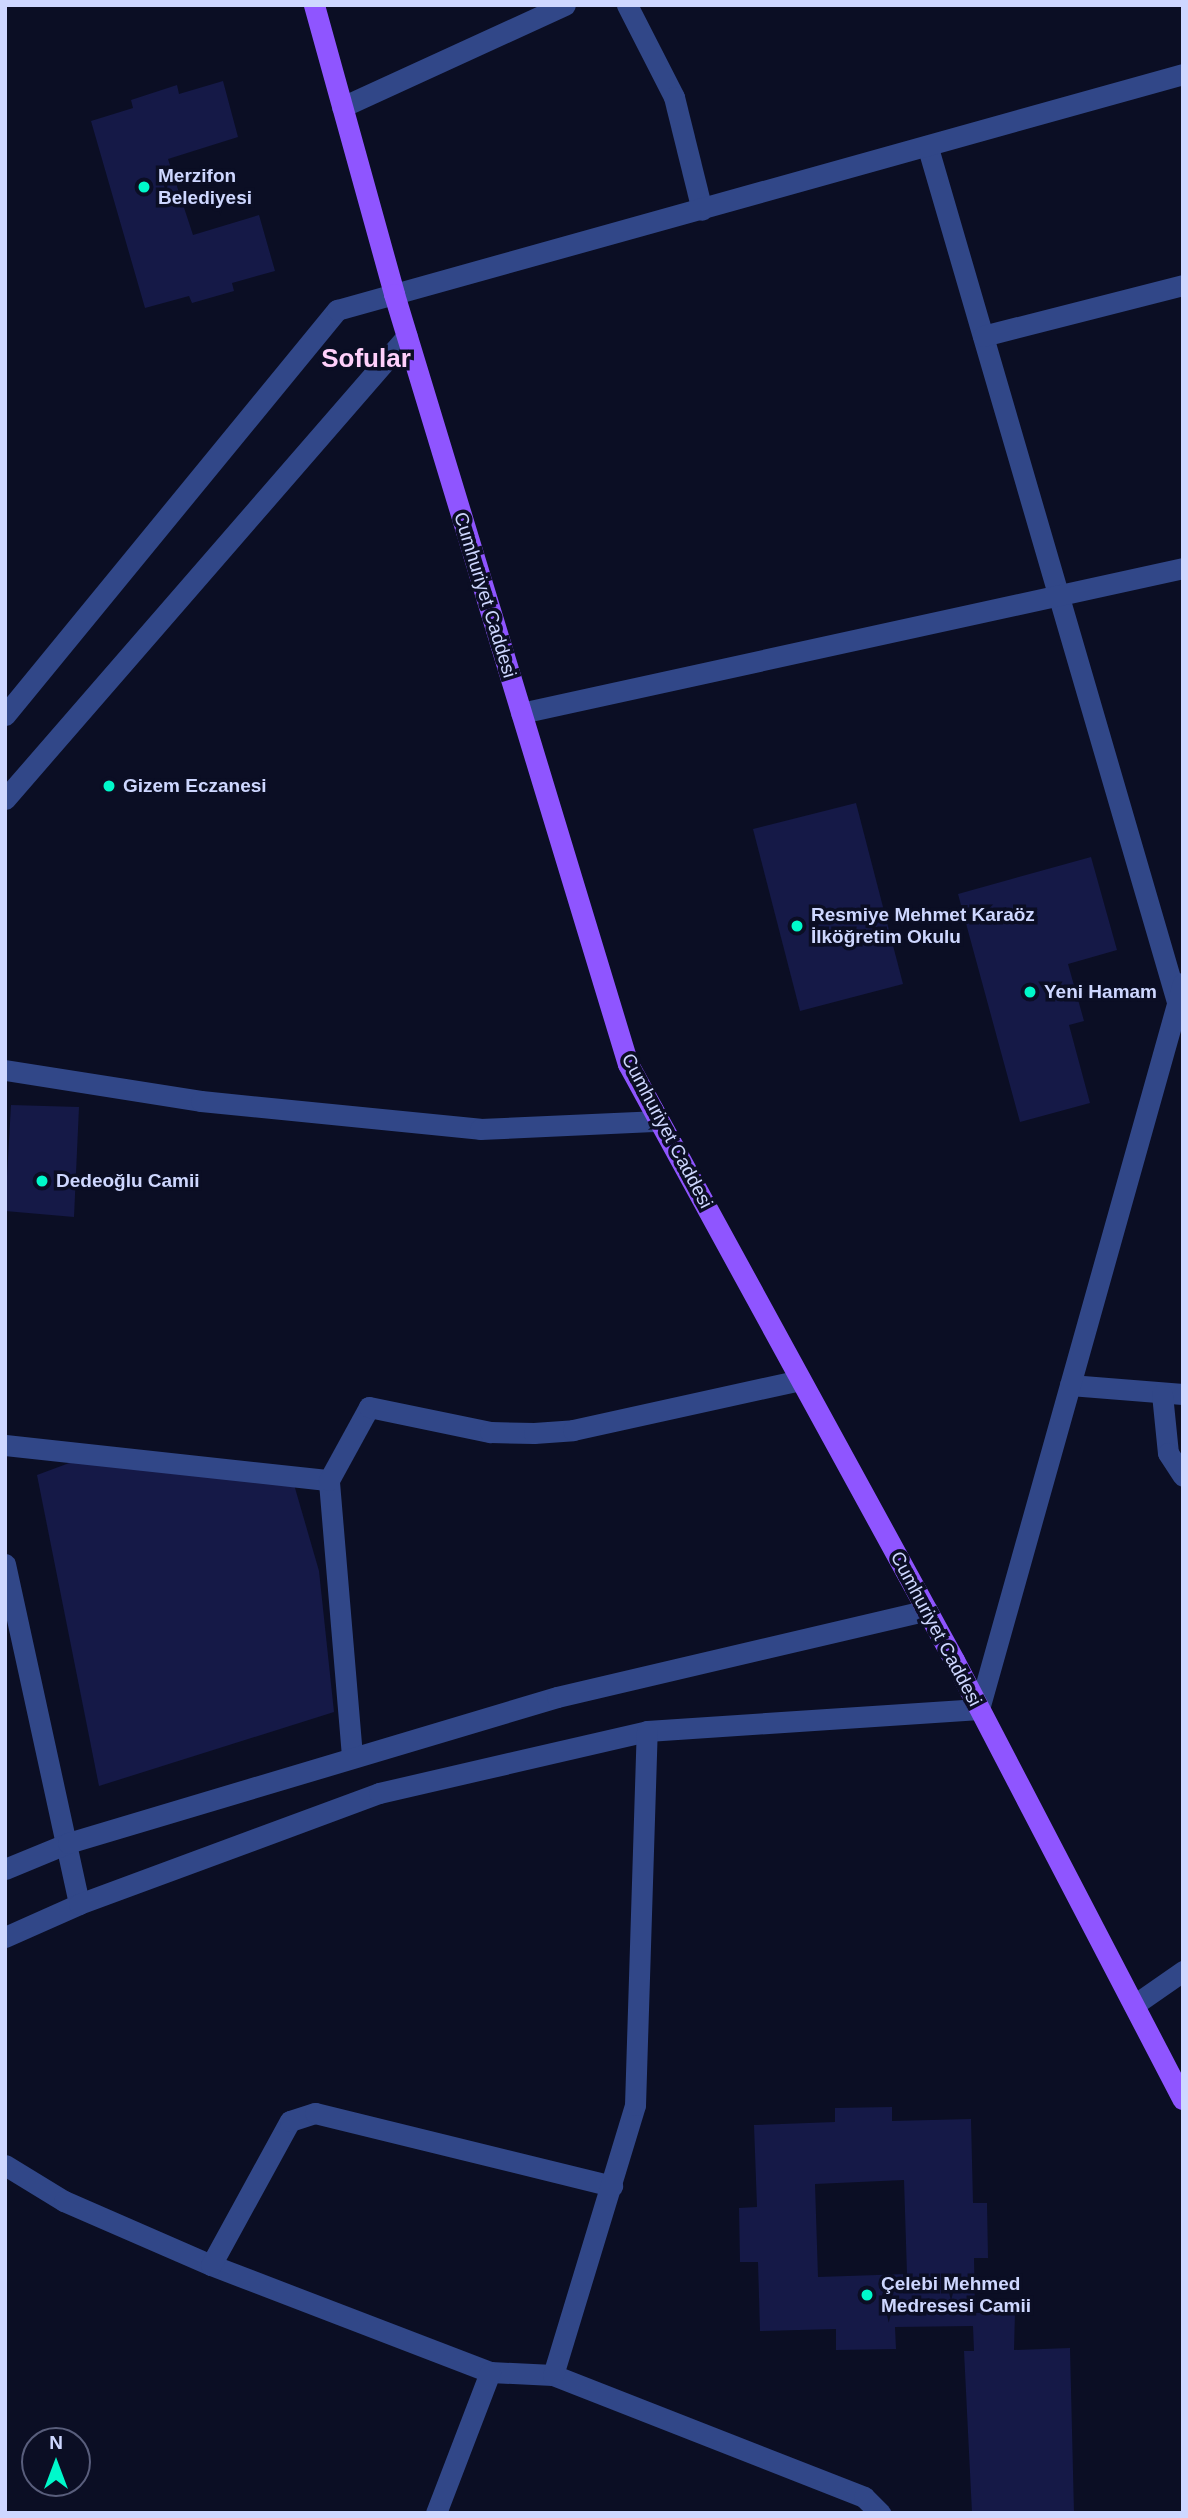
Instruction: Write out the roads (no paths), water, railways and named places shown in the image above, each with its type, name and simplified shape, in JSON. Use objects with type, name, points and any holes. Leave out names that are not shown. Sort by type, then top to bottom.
[{"type":"main road","name":"Cumhuriyet Caddesi","points":[[314,5],[394,294],[628,1064],[927,1610],[1183,2099]]},
{"type":"street","points":[[342,107],[565,5]]},
{"type":"street","points":[[627,5],[674,97],[702,209]]},
{"type":"street","points":[[5,715],[337,310],[928,148],[1183,74]]},
{"type":"street","points":[[5,1937],[79,1904],[379,1793],[647,1731],[979,1709],[1180,992],[928,148]]},
{"type":"street","points":[[983,336],[1183,285]]},
{"type":"street","points":[[5,799],[407,336]]},
{"type":"street","points":[[521,713],[1183,568]]},
{"type":"street","points":[[5,1070],[201,1101],[480,1129],[659,1121]]},
{"type":"street","points":[[352,1756],[329,1480],[369,1407],[490,1432],[534,1433],[573,1430],[801,1380]]},
{"type":"street","points":[[1070,1385],[1172,1394],[1168,1453],[1183,1476]]},
{"type":"street","points":[[5,1445],[329,1480]]},
{"type":"street","points":[[5,1564],[68,1843],[79,1904]]},
{"type":"street","points":[[5,1870],[68,1843],[352,1756],[557,1697],[927,1610]]},
{"type":"street","points":[[553,2375],[635,2105],[647,1731]]},
{"type":"street","points":[[1134,2005],[1183,1971]]},
{"type":"street","points":[[211,2265],[290,2121],[316,2113],[612,2186]]},
{"type":"street","points":[[5,2165],[64,2201],[211,2265],[489,2372],[553,2375],[864,2497],[880,2513]]},
{"type":"street","points":[[436,2513],[489,2372]]},
{"type":"place","name":"Merzifon Belediyesi","points":[[144,187]]},
{"type":"place","name":"Gizem Eczanesi","points":[[109,786]]},
{"type":"place","name":"Resmiye Mehmet Karaöz İlköğretim Okulu","points":[[797,926]]},
{"type":"place","name":"Yeni Hamam","points":[[1030,992]]},
{"type":"place","name":"Dedeoğlu Camii","points":[[42,1181]]},
{"type":"place","name":"Çelebi Mehmed Medresesi Camii","points":[[867,2295]]},
{"type":"district","name":"Sofular","points":[[366,359]]}]
